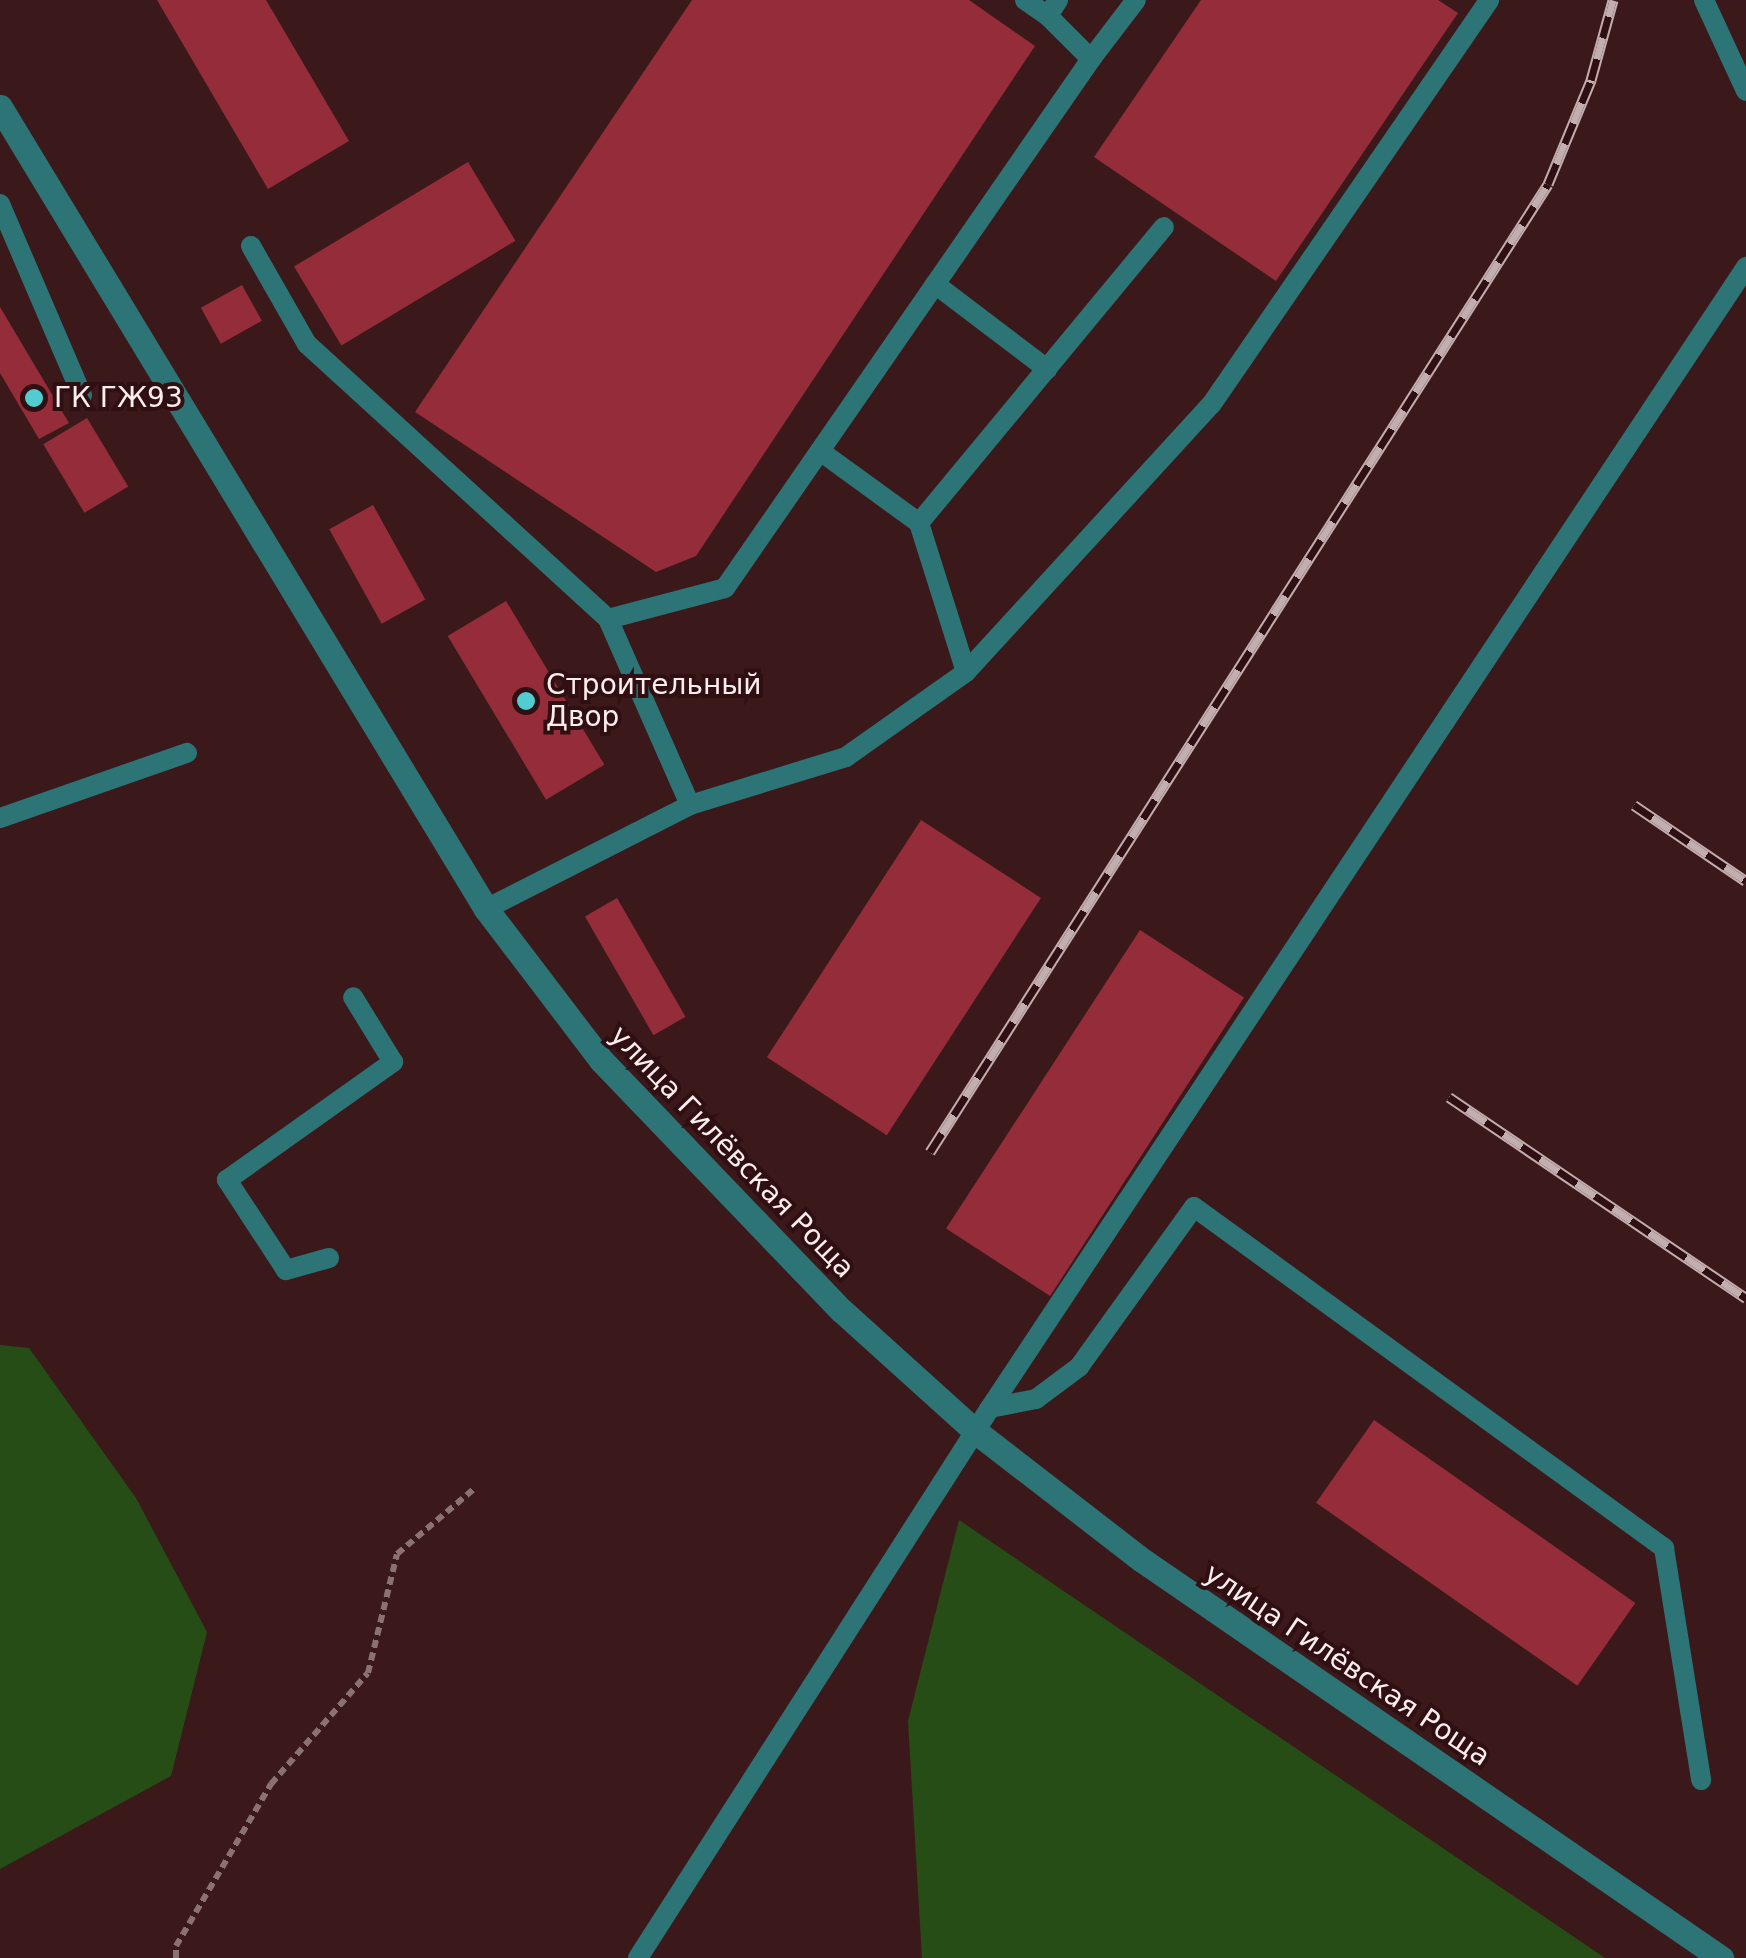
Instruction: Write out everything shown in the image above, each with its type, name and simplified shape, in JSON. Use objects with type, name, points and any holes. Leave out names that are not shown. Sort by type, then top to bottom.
[{"type":"street","name":"улица Гилёвская Роща","points":[[0,107],[486,909],[601,1060],[841,1310],[975,1431],[1142,1560],[1721,1958]]},
{"type":"lane","points":[[1025,0],[1053,8],[1091,59]]},
{"type":"lane","points":[[608,619],[725,588],[1091,59],[1136,0]]},
{"type":"lane","points":[[486,909],[690,805],[846,757],[966,672],[1211,405],[1489,0]]},
{"type":"lane","points":[[1704,0],[1746,91]]},
{"type":"lane","points":[[0,204],[82,395]]},
{"type":"lane","points":[[919,523],[1164,227]]},
{"type":"lane","points":[[251,246],[307,344],[608,619],[690,805]]},
{"type":"lane","points":[[638,1958],[990,1408],[1746,266]]},
{"type":"lane","points":[[935,284],[1047,368]]},
{"type":"lane","points":[[820,451],[919,523],[966,672]]},
{"type":"lane","points":[[0,818],[186,753]]},
{"type":"lane","points":[[329,1258],[286,1270],[227,1180],[394,1062],[352,998]]},
{"type":"lane","points":[[990,1408],[1036,1398],[1079,1367],[1194,1207],[1664,1548],[1701,1780]]},
{"type":"path","points":[[176,1958],[176,1946],[271,1784],[368,1673],[398,1554],[475,1488]]},
{"type":"green space","points":[[0,1345],[29,1348],[136,1498],[207,1632],[171,1776],[0,1869]]},
{"type":"green space","points":[[959,1520],[1605,1958],[922,1958],[908,1721]]},
{"type":"building","points":[[157,0],[266,0],[349,141],[268,189]]},
{"type":"building","points":[[692,0],[969,0],[1035,46],[696,556],[656,572],[415,412]]},
{"type":"building","points":[[1201,0],[1438,0],[1458,13],[1276,281],[1094,157]]},
{"type":"building","points":[[468,162],[515,241],[341,345],[294,267]]},
{"type":"building","points":[[242,285],[262,321],[221,344],[201,308]]},
{"type":"building","name":"ГК ГЖ93","points":[[0,307],[69,423],[39,439],[0,373]]},
{"type":"building","points":[[87,418],[128,487],[84,513],[43,444]]},
{"type":"building","points":[[373,505],[425,599],[382,624],[329,529]]},
{"type":"building","name":"Строительный Двор","points":[[506,601],[604,765],[546,800],[448,636]]},
{"type":"building","points":[[921,820],[1041,898],[887,1135],[767,1057]]},
{"type":"building","points":[[617,898],[686,1017],[653,1035],[585,916]]},
{"type":"building","points":[[1140,930],[1244,998],[1050,1296],[946,1229]]},
{"type":"building","points":[[1374,1420],[1635,1603],[1577,1686],[1316,1503]]},
{"type":"railway","points":[[930,1152],[1548,184],[1591,80],[1613,0]]},
{"type":"railway","points":[[1634,805],[1746,881]]},
{"type":"railway","points":[[1449,1097],[1746,1298]]},
{"type":"place","name":"ГК ГЖ93","points":[[34,398]]},
{"type":"place","name":"Строительный Двор","points":[[526,701]]}]
